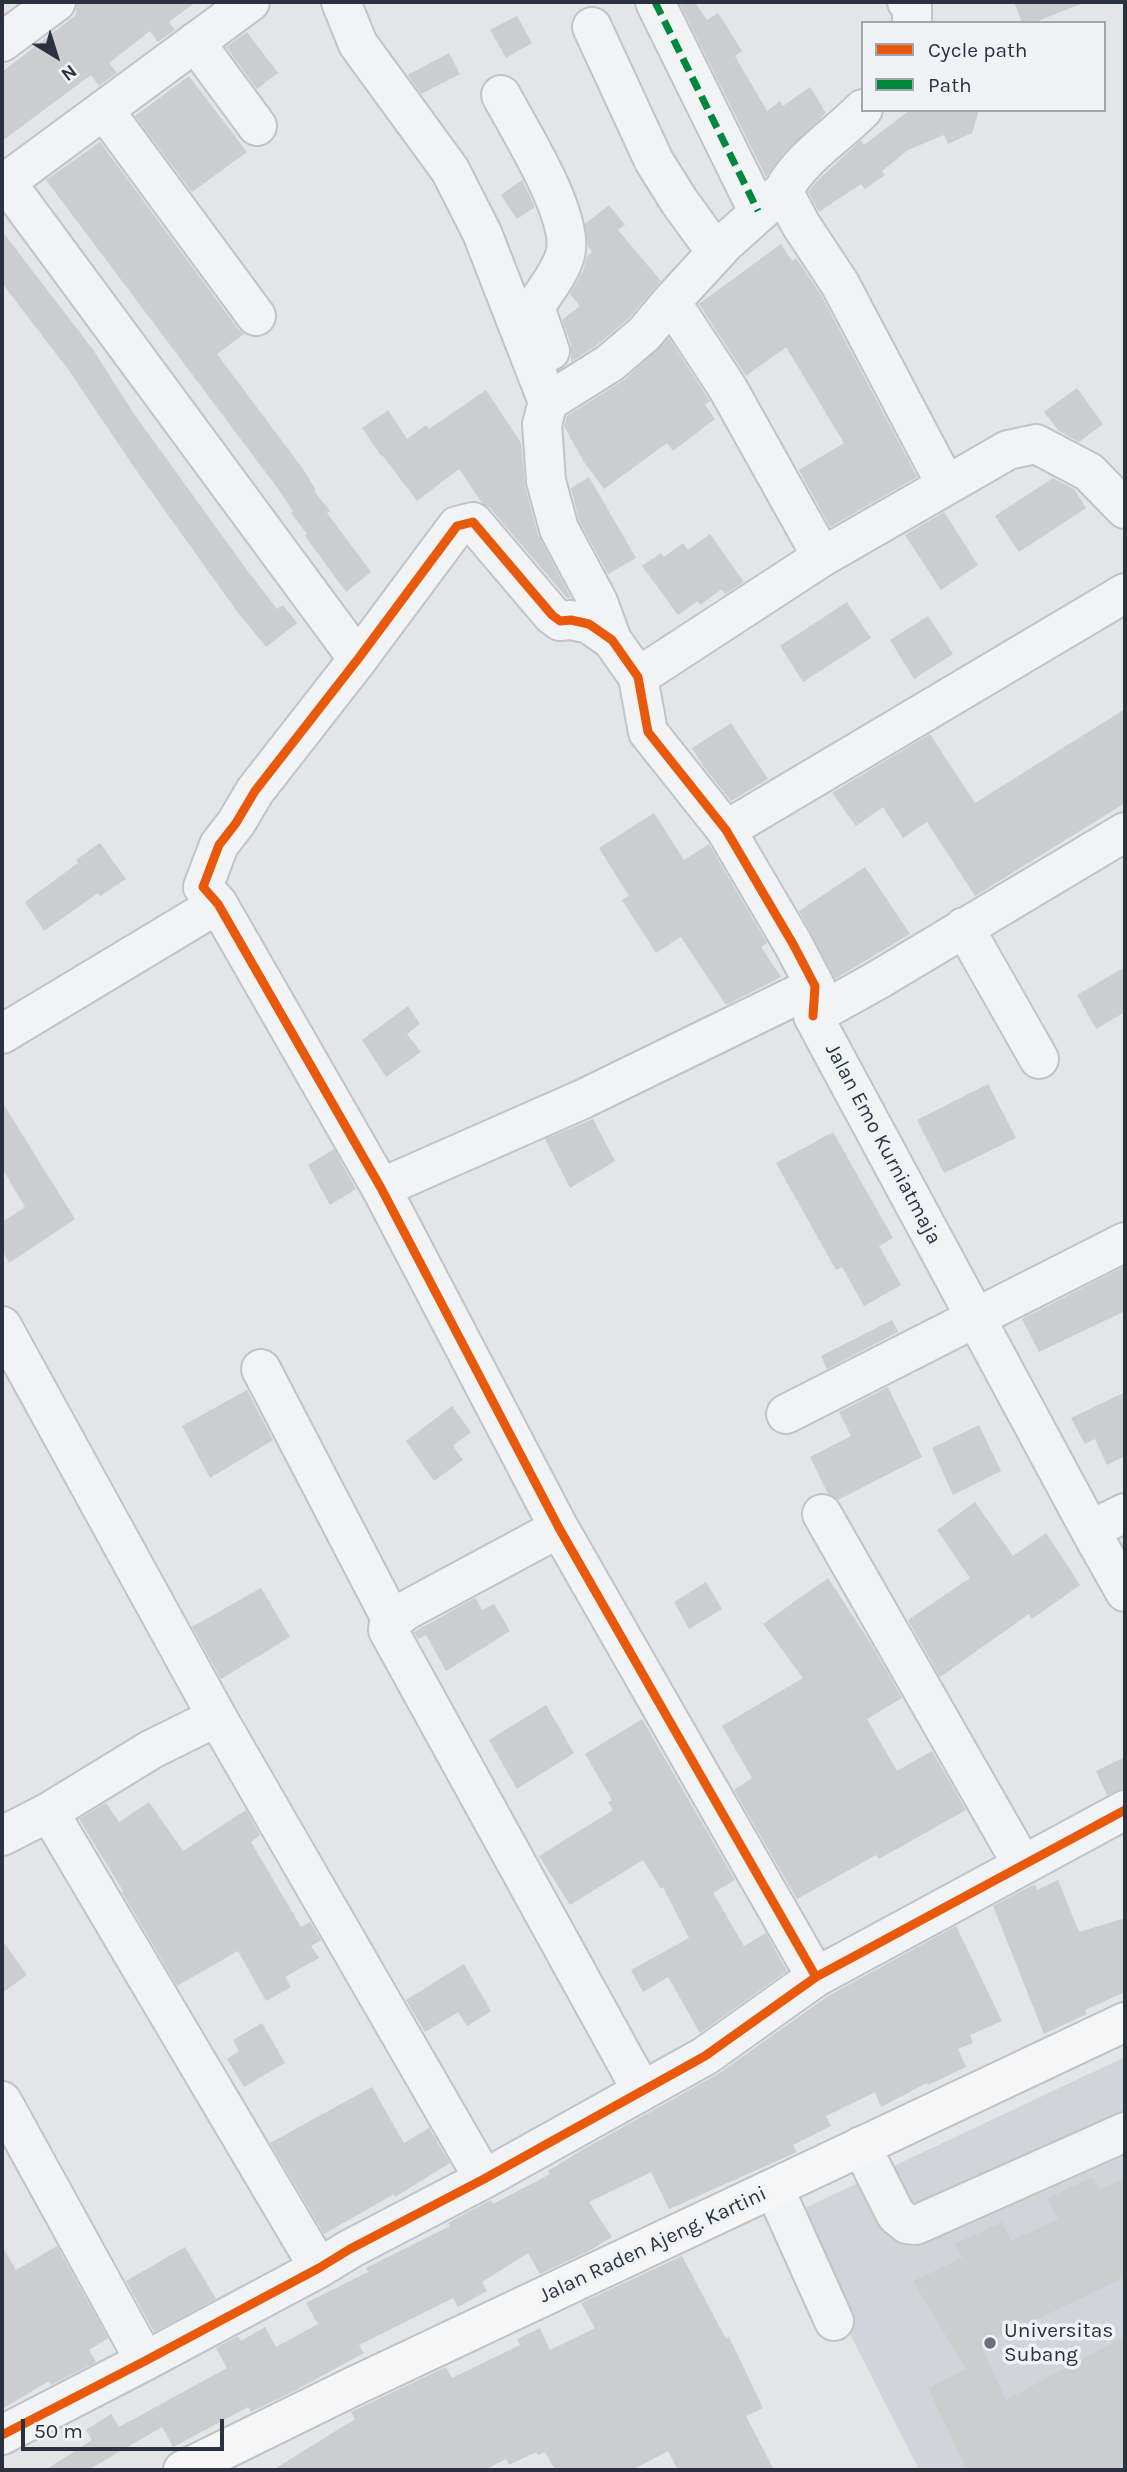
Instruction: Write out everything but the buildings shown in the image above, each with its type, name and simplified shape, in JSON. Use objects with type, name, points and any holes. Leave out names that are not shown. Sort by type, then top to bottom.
[{"type":"main road","name":"Jalan Raden Ajeng. Kartini","points":[[197,2467],[1125,2021]]},
{"type":"street","points":[[2,42],[56,2]]},
{"type":"street","points":[[250,2],[4,184],[358,659]]},
{"type":"street","points":[[341,2],[358,44],[450,170],[482,233],[548,402]]},
{"type":"street","points":[[655,2],[771,201],[801,225],[840,284],[946,485]]},
{"type":"street","points":[[592,27],[654,161],[716,252]]},
{"type":"street","points":[[195,42],[257,126]]},
{"type":"street","points":[[501,95],[557,202],[567,234],[565,255],[535,307],[557,374],[542,424],[546,481],[559,529],[598,602],[612,640],[638,677],[822,557],[1008,450],[1036,443],[1089,472],[1125,509]]},
{"type":"street","points":[[104,110],[256,316]]},
{"type":"street","points":[[548,402],[610,363],[644,334],[716,252],[771,201],[793,172],[861,111]]},
{"type":"street","points":[[671,302],[727,387],[822,557]]},
{"type":"street","points":[[612,640],[589,624],[571,620],[560,621],[473,522],[457,526],[358,659],[255,790],[236,823],[219,845],[203,887],[218,904],[381,1188],[559,1528],[816,1978]]},
{"type":"street","points":[[726,830],[1125,593]]},
{"type":"street","name":"Jalan Emo Kurniatmaja","points":[[638,677],[648,732],[726,830],[975,1317],[1125,1592]]},
{"type":"street","points":[[381,1188],[814,1001],[876,981],[1125,832]]},
{"type":"street","points":[[2,1034],[218,904]]},
{"type":"street","points":[[964,927],[1039,1059]]},
{"type":"street","points":[[786,1414],[1125,1242]]},
{"type":"street","points":[[2,1326],[217,1717],[484,2179]]},
{"type":"street","points":[[261,1369],[392,1622],[405,1611],[559,1528]]},
{"type":"street","points":[[1090,1530],[1125,1513]]},
{"type":"street","points":[[822,1514],[1022,1864]]},
{"type":"street","points":[[390,1617],[389,1635],[642,2091]]},
{"type":"street","points":[[2,1836],[49,1812],[152,1749],[217,1717]]},
{"type":"street","points":[[2,2435],[484,2179],[705,2056],[816,1978],[1125,1810]]},
{"type":"street","points":[[49,1812],[319,2268]]},
{"type":"street","points":[[2,2101],[145,2361]]},
{"type":"street","points":[[861,2147],[896,2215],[907,2224],[916,2225],[1125,2133]]},
{"type":"street","points":[[774,2188],[834,2321]]},
{"type":"shaded area","name":"Universitas Subang","points":[[1125,2057],[1125,2470],[919,2470],[790,2215]]},
{"type":"marked path","points":[[655,2],[758,211]]},
{"type":"cycle path","points":[[813,1016],[815,986],[793,944],[726,830],[648,732],[638,677],[612,640],[589,624],[571,620],[560,621],[552,615],[473,522],[457,526],[255,791],[219,845],[203,887],[218,904],[381,1188],[559,1528],[816,1977]]},
{"type":"cycle path","points":[[2,2435],[484,2179],[705,2056],[816,1977],[1125,1810]]},
{"type":"place","name":"Universitas Subang","points":[[990,2343]]}]
